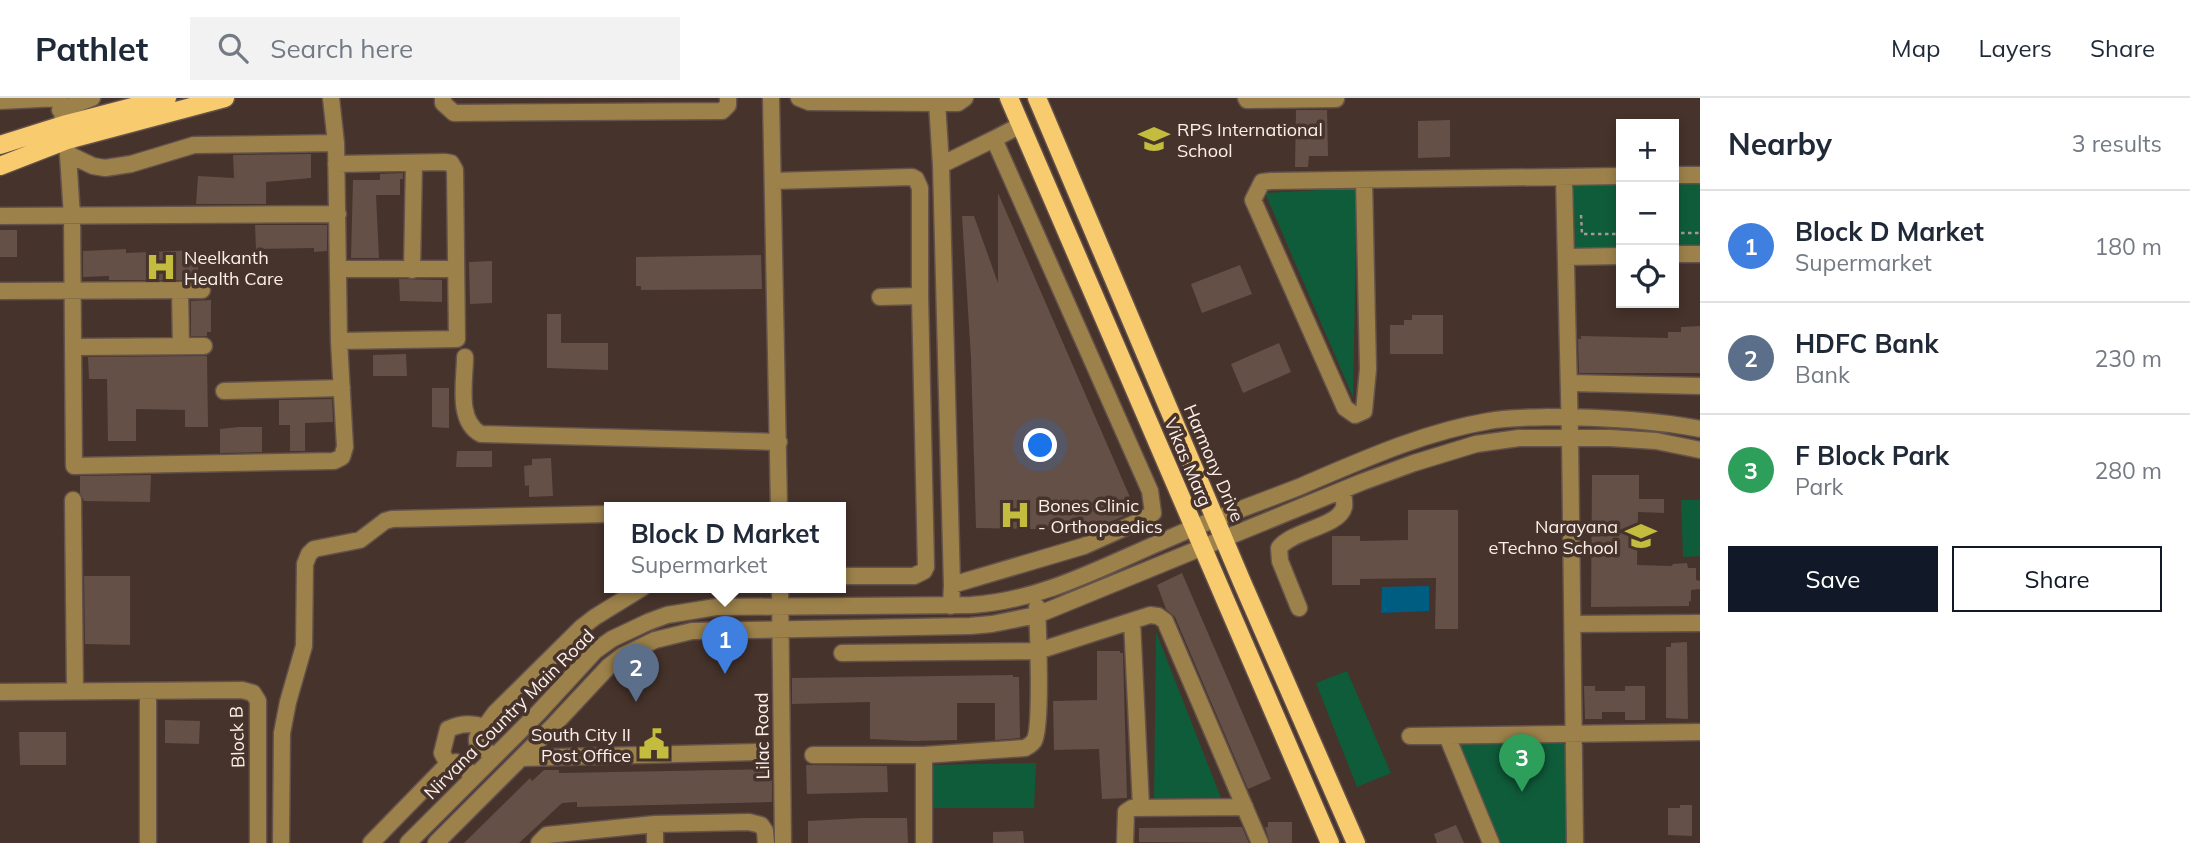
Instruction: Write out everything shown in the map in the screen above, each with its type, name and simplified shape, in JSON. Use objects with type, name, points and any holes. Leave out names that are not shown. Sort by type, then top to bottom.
[{"type":"main road","points":[[146,107],[167,98]]},
{"type":"main road","points":[[0,145],[63,121],[146,107],[225,98]]},
{"type":"main road","name":"Vikas Marg","points":[[1009,98],[1330,843]]},
{"type":"main road","name":"Harmony Drive","points":[[1037,98],[1356,843]]},
{"type":"main road","points":[[0,166],[63,121]]},
{"type":"main road","points":[[1097,303],[1120,294]]},
{"type":"street","points":[[63,121],[72,216],[74,467],[334,461],[342,457],[345,447],[339,341],[337,164],[331,98]]},
{"type":"street","points":[[443,98],[443,103],[454,113],[467,113],[722,111],[728,105],[728,98]]},
{"type":"street","points":[[771,98],[779,502]]},
{"type":"street","points":[[799,98],[809,102],[937,103],[958,103],[965,98]]},
{"type":"street","points":[[1245,98],[1336,99]]},
{"type":"street","points":[[63,121],[86,99]]},
{"type":"street","points":[[0,101],[63,121],[93,166],[105,168],[131,164],[194,145],[336,144]]},
{"type":"street","points":[[937,103],[941,165],[951,606]]},
{"type":"street","points":[[941,165],[1021,125]]},
{"type":"street","points":[[952,586],[1084,546],[1153,513],[1150,491],[994,139]]},
{"type":"street","points":[[412,270],[414,163]]},
{"type":"street","points":[[337,164],[451,163],[455,170],[457,339],[339,341]]},
{"type":"street","points":[[1679,175],[1700,175]]},
{"type":"street","points":[[1364,180],[1368,379],[1364,411],[1356,415],[1345,408],[1253,200],[1262,182],[1271,181],[1616,176]]},
{"type":"street","points":[[773,181],[912,177],[920,188],[926,567],[919,575],[914,576],[846,576]]},
{"type":"street","points":[[1564,177],[1573,624],[1574,843]]},
{"type":"street","points":[[0,216],[338,214]]},
{"type":"street","points":[[1679,254],[1700,254]]},
{"type":"street","points":[[1566,257],[1616,256]]},
{"type":"street","points":[[339,269],[456,269]]},
{"type":"street","points":[[180,290],[181,346]]},
{"type":"street","points":[[0,291],[202,290]]},
{"type":"street","points":[[880,297],[920,296]]},
{"type":"street","points":[[74,347],[204,346]]},
{"type":"street","points":[[465,357],[465,417],[481,434],[779,442]]},
{"type":"street","points":[[1569,383],[1700,386]]},
{"type":"street","points":[[224,391],[342,388]]},
{"type":"street","name":"Nirvana Country Main Road","points":[[408,843],[576,671],[612,639],[648,622],[716,607],[951,606],[990,604],[1035,595],[1355,464],[1436,435],[1500,419],[1569,417],[1658,421],[1700,429]]},
{"type":"street","name":"Nirvana Country Main Road","points":[[436,843],[609,666],[655,640],[692,631],[992,624],[1037,615],[1202,546],[1414,463],[1476,444],[1503,439],[1570,437],[1656,441],[1700,450]]},
{"type":"street","points":[[1299,608],[1286,579],[1278,554],[1279,548],[1286,540],[1339,516],[1344,506],[1343,490]]},
{"type":"street","points":[[73,500],[75,691]]},
{"type":"street","points":[[281,843],[282,733],[304,646],[305,564],[309,554],[314,549],[360,540],[385,521],[392,519],[604,514]]},
{"type":"street","points":[[493,757],[477,742],[477,738],[495,713],[582,627],[634,593]]},
{"type":"street","name":"Lilac Road","points":[[780,593],[783,843]]},
{"type":"street","points":[[813,755],[924,755],[1025,748],[1031,745],[1037,733],[1038,651],[1035,595]]},
{"type":"street","points":[[842,653],[1038,651],[1150,615],[1158,616],[1165,621],[1260,843]]},
{"type":"street","points":[[1132,621],[1141,807]]},
{"type":"street","points":[[1573,624],[1700,623]]},
{"type":"street","points":[[148,691],[148,843]]},
{"type":"street","name":"Block B","points":[[0,692],[249,691],[258,701],[258,843]]},
{"type":"street","points":[[448,764],[443,753],[448,729],[460,724],[485,727]]},
{"type":"street","points":[[1410,736],[1700,732]]},
{"type":"street","points":[[1447,736],[1491,843]]},
{"type":"street","points":[[521,758],[757,752]]},
{"type":"street","points":[[924,755],[924,843]]},
{"type":"street","points":[[371,843],[448,764],[456,762],[475,776]]},
{"type":"street","points":[[1125,843],[1126,812],[1132,808],[1245,807]]},
{"type":"street","points":[[545,840],[655,824],[756,822],[765,831],[766,843]]},
{"type":"street","points":[[655,824],[655,843]]},
{"type":"path","points":[[1581,209],[1582,234],[1616,234]]},
{"type":"path","points":[[1679,233],[1700,233]]},
{"type":"green space","points":[[1700,179],[1700,245],[1679,246],[1679,180]]},
{"type":"green space","points":[[1616,181],[1616,247],[1572,248],[1571,182]]},
{"type":"green space","points":[[1357,188],[1353,397],[1265,193]]},
{"type":"green space","points":[[1681,500],[1700,500],[1700,556],[1683,557]]},
{"type":"green space","points":[[1156,632],[1223,803],[1154,803]]},
{"type":"green space","points":[[1347,671],[1391,773],[1357,787],[1316,683]]},
{"type":"green space","points":[[1568,739],[1567,843],[1497,843],[1455,740]]},
{"type":"green space","points":[[1036,763],[1034,808],[934,808],[931,765]]},
{"type":"water","points":[[1429,586],[1429,611],[1381,613],[1382,587]]},
{"type":"building","points":[[1296,110],[1327,110],[1328,156],[1309,156],[1308,167],[1295,167]]},
{"type":"building","points":[[1450,120],[1450,157],[1418,158],[1418,121]]},
{"type":"building","points":[[311,154],[311,178],[266,182],[266,204],[196,204],[198,176],[234,178],[233,155]]},
{"type":"building","points":[[403,173],[403,179],[400,179],[400,195],[376,195],[379,258],[351,258],[353,180],[380,180],[380,174]]},
{"type":"building","points":[[998,193],[1136,511],[1091,530],[976,528],[971,358],[962,216],[974,216],[998,283]]},
{"type":"building","points":[[255,225],[327,225],[327,251],[314,252],[314,248],[256,249]]},
{"type":"building","points":[[0,230],[17,230],[17,257],[0,257]]},
{"type":"building","points":[[126,249],[126,253],[198,250],[198,280],[109,280],[109,276],[83,277],[83,251]]},
{"type":"building","points":[[761,255],[762,289],[641,290],[641,286],[636,286],[636,257]]},
{"type":"building","points":[[492,261],[492,303],[470,304],[469,262]]},
{"type":"building","points":[[1240,265],[1252,294],[1202,313],[1191,284]]},
{"type":"building","points":[[399,279],[442,280],[442,302],[400,301]]},
{"type":"building","points":[[211,300],[211,332],[207,332],[207,336],[191,336],[191,301]]},
{"type":"building","points":[[547,314],[561,314],[561,343],[608,343],[608,370],[547,368]]},
{"type":"building","points":[[1412,315],[1443,315],[1443,354],[1390,354],[1390,325],[1404,325],[1404,320],[1412,320]]},
{"type":"building","points":[[1700,326],[1700,373],[1579,373],[1578,339],[1581,339],[1581,336],[1668,338],[1668,332],[1681,332],[1681,327]]},
{"type":"building","points":[[1279,343],[1291,372],[1243,393],[1231,364]]},
{"type":"building","points":[[406,354],[407,376],[373,376],[373,355]]},
{"type":"building","points":[[207,356],[208,427],[185,427],[185,410],[136,409],[136,441],[108,441],[107,379],[89,379],[88,357]]},
{"type":"building","points":[[432,388],[449,388],[449,428],[432,427]]},
{"type":"building","points":[[332,399],[333,422],[305,423],[305,451],[290,451],[290,425],[279,425],[279,400]]},
{"type":"building","points":[[262,427],[262,452],[220,453],[220,429]]},
{"type":"building","points":[[457,451],[492,451],[492,467],[456,467]]},
{"type":"building","points":[[551,458],[553,496],[529,497],[529,485],[525,486],[524,466],[532,465],[532,459]]},
{"type":"building","points":[[151,475],[150,502],[84,501],[80,493],[80,476]]},
{"type":"building","points":[[1592,475],[1639,475],[1639,499],[1664,499],[1664,513],[1638,512],[1637,565],[1672,566],[1687,563],[1688,568],[1696,568],[1696,580],[1700,581],[1700,589],[1691,590],[1689,606],[1591,607]]},
{"type":"building","points":[[1408,510],[1458,510],[1458,629],[1435,629],[1436,578],[1360,579],[1360,585],[1332,585],[1332,536],[1360,536],[1360,541],[1408,540]]},
{"type":"building","points":[[1182,573],[1271,779],[1248,789],[1175,617],[1166,609],[1157,585]]},
{"type":"building","points":[[84,576],[130,576],[130,645],[85,644]]},
{"type":"building","points":[[1687,642],[1688,719],[1666,718],[1666,647],[1671,647],[1671,643]]},
{"type":"building","points":[[1097,651],[1123,653],[1127,798],[1102,799],[1099,749],[1054,750],[1053,701],[1097,700]]},
{"type":"building","points":[[1019,677],[1020,738],[995,740],[995,703],[957,703],[957,740],[913,741],[870,739],[870,702],[792,704],[792,678]]},
{"type":"building","points":[[1584,686],[1595,686],[1595,691],[1625,691],[1625,686],[1645,686],[1645,720],[1625,720],[1625,712],[1602,712],[1602,719],[1585,719]]},
{"type":"building","points":[[165,720],[200,721],[199,744],[165,743]]},
{"type":"building","points":[[19,732],[66,732],[66,765],[20,765]]},
{"type":"building","points":[[806,765],[887,766],[888,792],[807,794]]},
{"type":"building","points":[[772,769],[772,802],[577,807],[577,802],[562,803],[519,843],[464,843],[530,778],[532,781],[544,770],[559,770],[559,773]]},
{"type":"building","points":[[1680,805],[1692,805],[1692,836],[1668,835],[1668,808],[1680,808]]},
{"type":"building","points":[[907,818],[908,843],[808,843],[808,821]]},
{"type":"building","points":[[1268,822],[1292,822],[1292,843],[1270,843],[1265,827],[1268,827]]},
{"type":"building","points":[[1456,825],[1464,843],[1437,843],[1434,834]]},
{"type":"building","points":[[1242,827],[1249,843],[1139,842],[1139,828]]},
{"type":"building","points":[[1023,831],[1024,843],[993,843],[993,832]]},
{"type":"place","name":"RPS International School","points":[[1154,139]]},
{"type":"place","name":"Neelkanth Health Care","points":[[161,267]]},
{"type":"place","name":"Bones Clinic - Orthopaedics","points":[[1015,515]]},
{"type":"place","name":"Narayana eTechno School","points":[[1641,536]]},
{"type":"place","name":"Block D Market","points":[[725,674]]},
{"type":"place","name":"HDFC Bank","points":[[636,702]]},
{"type":"place","name":"South City II Post Office","points":[[654,744]]},
{"type":"place","name":"F Block Park","points":[[1522,792]]}]
